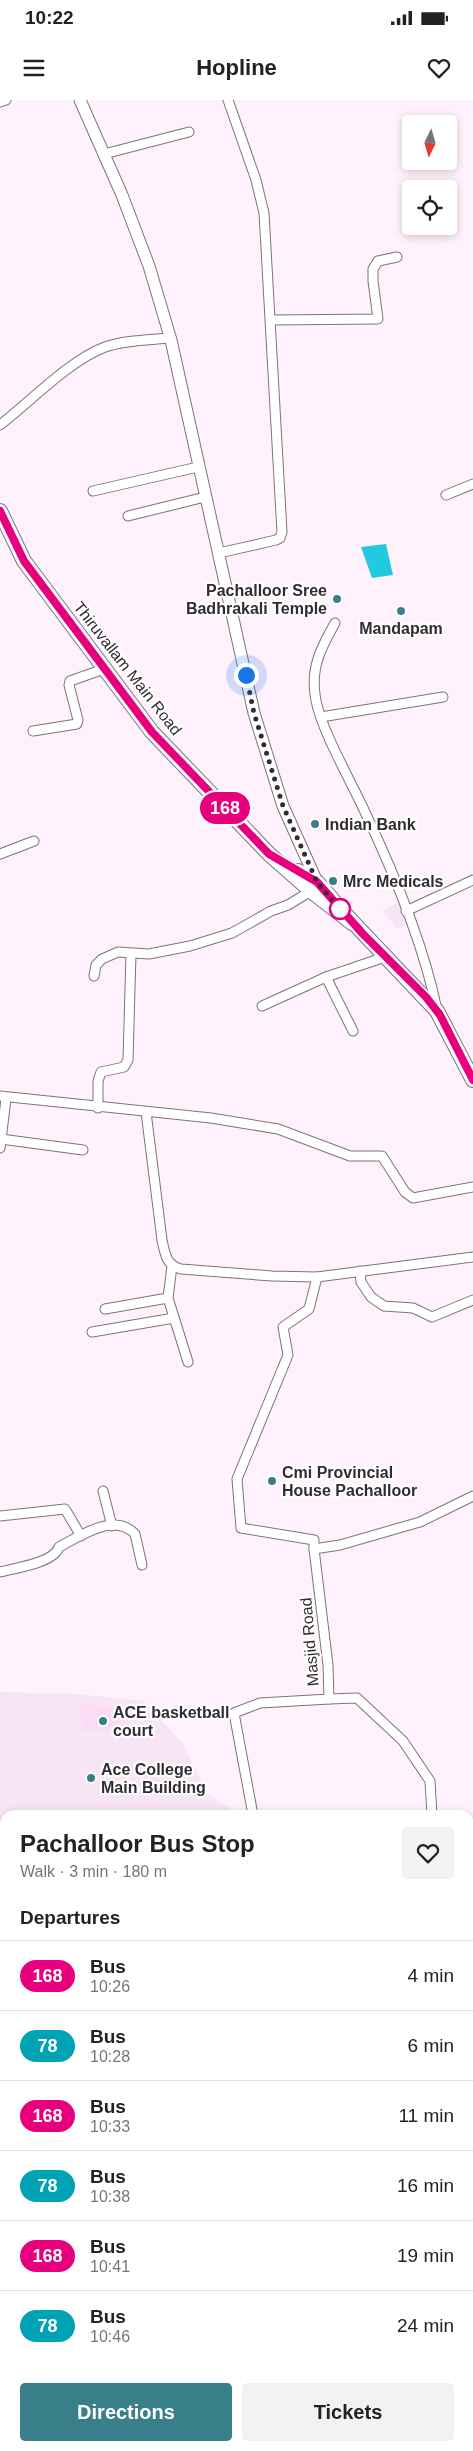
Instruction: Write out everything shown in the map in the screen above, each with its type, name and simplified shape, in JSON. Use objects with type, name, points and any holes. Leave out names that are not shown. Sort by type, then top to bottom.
[{"type":"main road","name":"Thiruvallam Main Road","points":[[0,511],[24,561],[152,732],[269,854],[314,886],[437,1011],[473,1080]]},
{"type":"street","points":[[0,102],[6,100]]},
{"type":"street","points":[[80,100],[149,266],[170,338],[254,713],[283,806],[314,886],[288,905],[271,911],[232,933],[170,950],[132,954],[118,952],[102,959],[96,965],[94,976]]},
{"type":"street","points":[[219,553],[276,540],[280,538],[282,532],[264,213],[256,180],[228,100]]},
{"type":"street","points":[[104,154],[189,132]]},
{"type":"street","points":[[271,320],[378,319],[373,269],[378,261],[397,257]]},
{"type":"street","points":[[0,425],[74,366],[100,350],[114,344],[170,338]]},
{"type":"street","points":[[94,491],[198,467]]},
{"type":"street","points":[[446,495],[473,484]]},
{"type":"street","points":[[128,516],[205,497]]},
{"type":"street","points":[[335,623],[316,661],[315,694],[321,717],[378,840],[430,975],[437,1011]]},
{"type":"street","points":[[33,731],[76,724],[78,721],[69,685],[70,681],[104,669]]},
{"type":"street","points":[[321,717],[443,697]]},
{"type":"street","points":[[0,854],[34,841]]},
{"type":"street","points":[[406,911],[473,880]]},
{"type":"street","points":[[98,1108],[98,1081],[102,1072],[124,1067],[128,1060],[132,954]]},
{"type":"street","points":[[262,1006],[326,977],[385,957]]},
{"type":"street","points":[[326,977],[352,1031]]},
{"type":"street","points":[[84,1150],[1,1144],[3,1098],[24,1098],[98,1108],[211,1118],[278,1129],[350,1156],[380,1155],[385,1159],[405,1192],[413,1198],[473,1186]]},
{"type":"street","points":[[146,1112],[165,1258],[172,1266],[181,1269],[272,1276],[317,1277],[473,1257]]},
{"type":"street","points":[[172,1266],[168,1298],[188,1362]]},
{"type":"street","points":[[360,1271],[361,1282],[371,1298],[384,1306],[413,1308],[432,1316],[473,1300]]},
{"type":"street","points":[[317,1277],[308,1310],[283,1327],[288,1355],[237,1479],[241,1528],[314,1540],[314,1549],[340,1545],[420,1522],[473,1496]]},
{"type":"street","points":[[105,1309],[168,1298]]},
{"type":"street","points":[[92,1332],[174,1318]]},
{"type":"street","points":[[102,1491],[112,1526]]},
{"type":"street","points":[[0,1516],[65,1509],[81,1536]]},
{"type":"street","points":[[0,1572],[47,1559],[58,1552],[59,1547],[95,1528],[112,1526],[122,1526],[135,1534],[142,1566]]},
{"type":"street","name":"Masjid Road","points":[[252,1810],[234,1713],[260,1703],[329,1699],[328,1666],[314,1549]]},
{"type":"street","points":[[329,1699],[357,1698],[403,1741],[430,1781],[432,1810]]},
{"type":"shaded area","points":[[397,903],[409,924],[397,929],[382,910]]},
{"type":"shaded area","points":[[0,1692],[76,1694],[144,1701],[183,1744],[207,1793],[231,1810],[0,1810]]},
{"type":"shaded area","name":"ACE basketball court","points":[[80,1704],[123,1709],[128,1734],[82,1730]]},
{"type":"water","points":[[386,544],[393,575],[372,578],[361,547]]},
{"type":"bus line","name":"168","points":[[0,511],[24,561],[152,732],[269,854],[317,882],[352,923],[426,997],[440,1015],[473,1080]]},
{"type":"place","name":"Pachalloor Sree Badhrakali Temple","points":[[337,599]]},
{"type":"place","name":"Mandapam","points":[[401,611]]},
{"type":"place","name":"Indian Bank","points":[[315,824]]},
{"type":"place","name":"Mrc Medicals","points":[[333,881]]},
{"type":"place","name":"Cmi Provincial House Pachalloor","points":[[272,1481]]},
{"type":"place","name":"ACE basketball court","points":[[103,1721]]},
{"type":"place","name":"Ace College Main Building","points":[[91,1778]]},
{"type":"route","points":[[246,675],[254,713],[283,806],[317,882],[340,909]]}]
